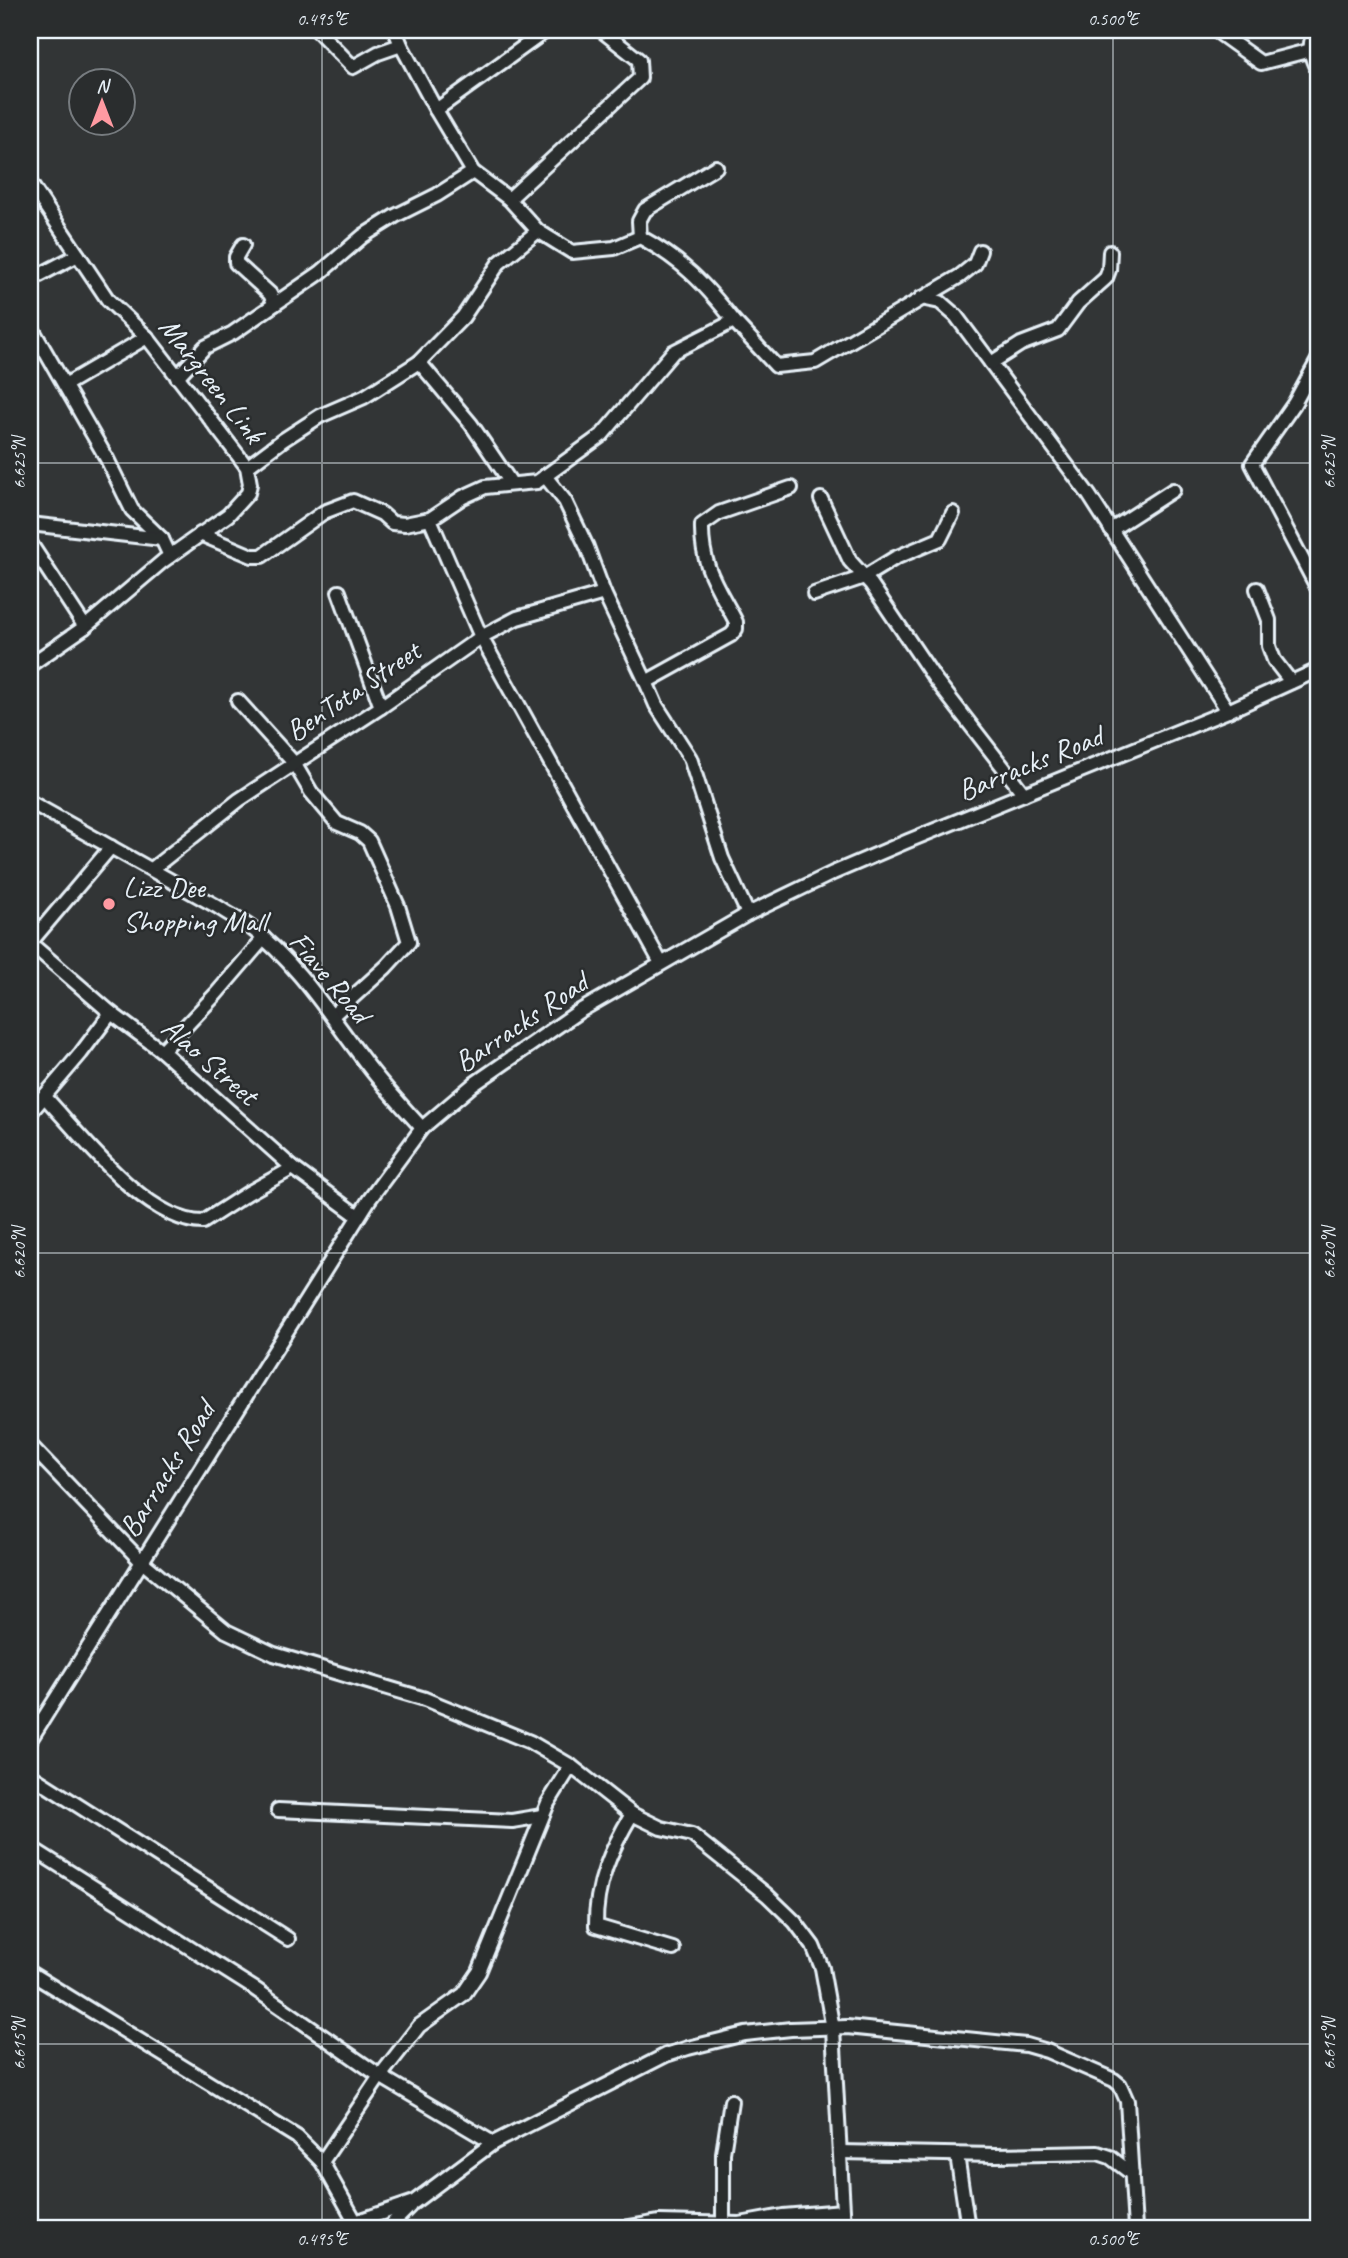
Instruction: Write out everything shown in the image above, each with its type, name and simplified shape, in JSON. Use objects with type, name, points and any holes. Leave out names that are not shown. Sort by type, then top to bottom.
[{"type":"street","points":[[317,30],[353,67],[377,53],[401,45]]},
{"type":"street","points":[[395,30],[472,172],[509,199],[538,231],[572,252],[614,247],[640,237],[669,253],[707,287],[776,366],[815,362],[968,270],[975,264],[980,251]]},
{"type":"street","points":[[436,110],[547,30]]},
{"type":"street","points":[[509,199],[640,78],[639,60],[601,30]]},
{"type":"street","points":[[1215,30],[1261,63],[1311,50]]},
{"type":"street","points":[[1315,32],[1311,50],[1318,71]]},
{"type":"street","points":[[640,237],[639,221],[645,210],[716,167]]},
{"type":"street","points":[[177,377],[205,347],[233,333],[275,304],[320,272],[363,236],[437,195],[472,172]]},
{"type":"street","name":"Margreen Link","points":[[30,183],[108,300],[147,337],[247,467],[250,484],[241,503],[228,515],[170,556],[85,627],[30,665]]},
{"type":"street","points":[[247,467],[320,416],[364,397],[419,362],[463,317],[499,263],[538,231]]},
{"type":"street","points":[[243,244],[236,263],[270,294],[275,304]]},
{"type":"street","points":[[991,363],[1021,344],[1058,330],[1078,303],[1106,278],[1110,252]]},
{"type":"street","points":[[30,279],[78,255]]},
{"type":"street","points":[[921,298],[940,302],[947,307],[1090,495],[1228,711]]},
{"type":"street","points":[[200,534],[252,556],[262,556],[324,512],[353,501],[382,514],[392,523],[405,524],[430,519],[485,486],[537,482],[603,435],[673,352],[734,321]]},
{"type":"street","points":[[30,325],[132,510],[162,539],[170,556]]},
{"type":"street","points":[[65,385],[147,337]]},
{"type":"street","points":[[1318,360],[1294,404],[1252,464],[1318,589]]},
{"type":"street","points":[[419,362],[471,424],[511,483]]},
{"type":"street","points":[[545,476],[565,501],[656,705],[690,758],[722,858],[748,914]]},
{"type":"street","points":[[646,682],[731,635],[736,629],[733,617],[707,569],[702,526],[719,513],[791,488]]},
{"type":"street","points":[[1111,530],[1173,490]]},
{"type":"street","points":[[821,499],[850,561],[935,679],[1024,794]]},
{"type":"street","points":[[814,594],[864,577],[895,558],[940,539],[953,513]]},
{"type":"street","points":[[430,519],[481,637],[661,963]]},
{"type":"street","points":[[30,524],[162,539]]},
{"type":"street","points":[[32,551],[85,627]]},
{"type":"street","points":[[1257,589],[1269,620],[1269,646],[1274,660],[1291,682]]},
{"type":"street","points":[[339,592],[381,707]]},
{"type":"street","name":"BenTota Street","points":[[152,869],[239,800],[381,707],[481,637],[517,618],[604,593]]},
{"type":"street","name":"Barracks Road","points":[[30,1740],[358,1216],[422,1128],[474,1084],[578,1012],[748,914],[845,868],[1228,711],[1318,670]]},
{"type":"street","points":[[238,701],[294,763],[312,792],[337,823],[360,833],[369,841],[398,906],[410,942],[332,1016]]},
{"type":"street","name":"Fiave Road","points":[[30,802],[152,869],[248,926],[264,939],[293,968],[370,1069],[422,1128]]},
{"type":"street","points":[[30,943],[111,847]]},
{"type":"street","points":[[162,1051],[264,939]]},
{"type":"street","name":"Alao Street","points":[[30,943],[111,1013],[162,1051],[293,1168],[358,1216]]},
{"type":"street","points":[[30,1113],[111,1013]]},
{"type":"street","points":[[44,1096],[135,1192],[171,1215],[184,1219],[203,1222],[293,1168]]},
{"type":"street","points":[[30,1445],[141,1560],[226,1631],[284,1657],[425,1699],[530,1742],[571,1766],[632,1814],[661,1828],[692,1835],[767,1895],[795,1922],[813,1946],[822,1968],[833,2029],[844,2228]]},
{"type":"street","points":[[322,2162],[380,2076],[419,2026],[464,1994],[479,1972],[548,1802],[571,1766]]},
{"type":"street","points":[[30,1775],[288,1939]]},
{"type":"street","points":[[278,1810],[512,1821],[542,1816]]},
{"type":"street","points":[[632,1814],[604,1870],[595,1909],[596,1926],[673,1950]]},
{"type":"street","points":[[30,1847],[255,1989],[380,2076],[493,2143]]},
{"type":"street","points":[[30,1973],[297,2137],[322,2162],[355,2221]]},
{"type":"street","points":[[388,2228],[414,2202],[493,2143],[666,2055],[745,2034],[846,2027],[1026,2045],[1104,2074],[1120,2085],[1127,2101],[1135,2228]]},
{"type":"street","points":[[723,2224],[723,2153],[731,2101]]},
{"type":"street","points":[[840,2152],[957,2155],[1098,2153],[1110,2157],[1132,2174]]},
{"type":"street","points":[[957,2155],[968,2228]]},
{"type":"street","points":[[338,2228],[414,2202]]},
{"type":"street","points":[[624,2228],[660,2222],[740,2226],[783,2216],[843,2211]]},
{"type":"place","name":"Lizz Dee Shopping Mall","points":[[109,904]]}]
